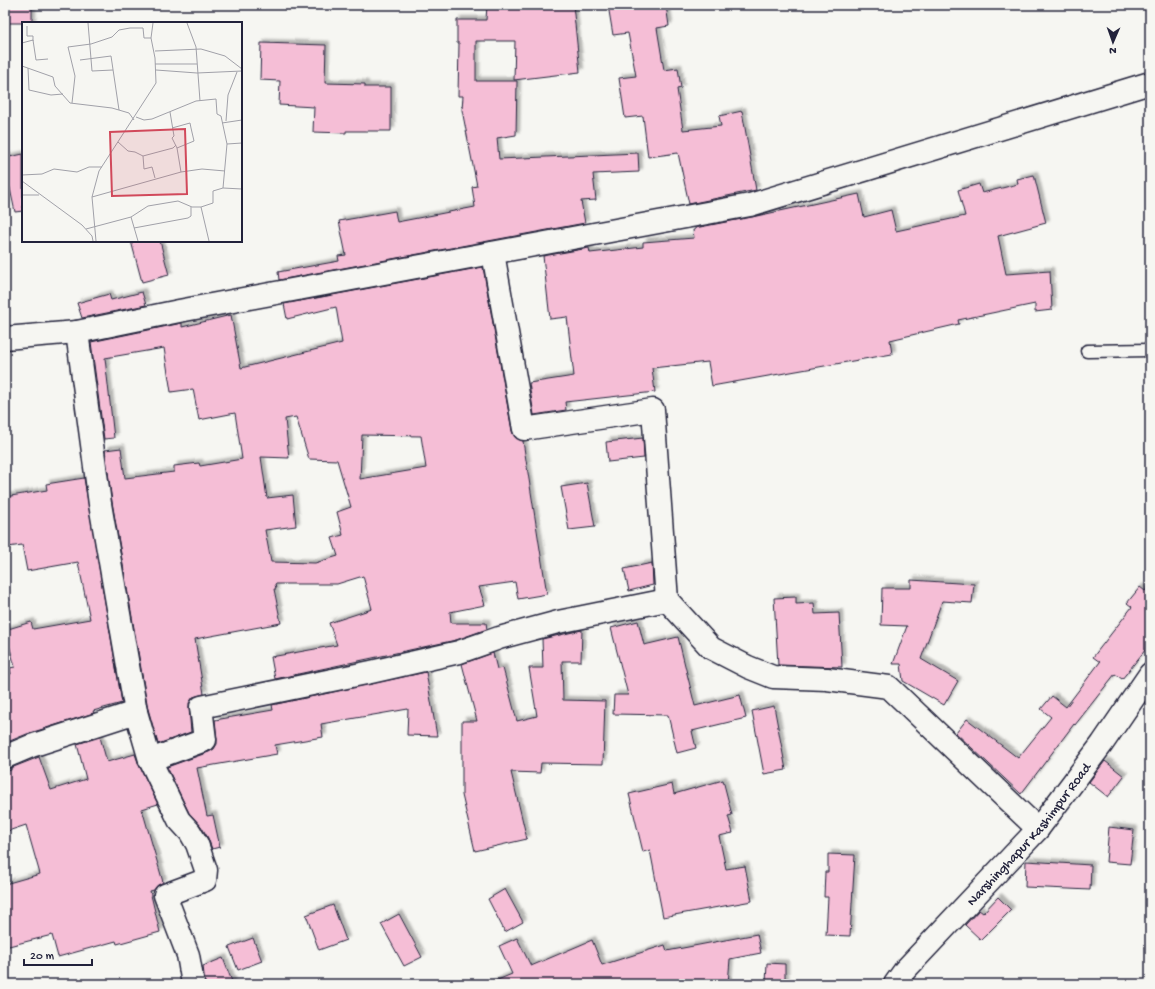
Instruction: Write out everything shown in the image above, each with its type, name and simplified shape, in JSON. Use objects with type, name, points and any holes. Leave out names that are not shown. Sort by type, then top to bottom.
[{"type":"street","points":[[5,338],[77,332],[194,308],[750,205],[1150,83]]},
{"type":"street","points":[[493,253],[524,429],[653,410],[667,600],[711,648],[748,667],[773,677],[827,679],[889,687],[1038,829]]},
{"type":"street","points":[[77,332],[100,504],[136,712],[150,760],[179,820],[190,832],[197,844],[206,870],[205,880],[166,895],[188,956],[193,984]]},
{"type":"street","points":[[150,760],[205,740],[201,707],[444,656],[499,638],[558,622],[667,600]]},
{"type":"street","name":"Narshinghapur Kashimpur Road","points":[[895,984],[905,970],[1038,829],[1102,744],[1150,674]]},
{"type":"street","points":[[5,757],[31,746],[136,712]]},
{"type":"lane","points":[[1087,351],[1150,350]]},
{"type":"building","points":[[9,5],[32,5],[32,22],[8,23]]},
{"type":"building","points":[[487,5],[573,5],[580,72],[514,80],[515,41],[476,41],[476,81],[517,81],[516,135],[497,138],[499,159],[638,153],[639,172],[593,174],[596,200],[581,201],[585,223],[279,280],[278,272],[339,261],[338,256],[346,255],[339,221],[395,211],[397,222],[475,207],[472,187],[477,186],[462,110],[463,96],[458,96],[459,43],[457,43],[457,20],[486,20]]},
{"type":"building","points":[[608,5],[666,5],[669,26],[657,28],[664,70],[678,68],[681,88],[677,89],[683,130],[721,126],[719,116],[742,111],[756,190],[689,204],[678,153],[648,157],[643,116],[625,118],[619,78],[636,76],[628,33],[613,35]]},
{"type":"building","points":[[261,43],[326,45],[325,83],[365,84],[365,87],[391,87],[391,131],[346,131],[346,133],[313,132],[314,107],[279,105],[280,81],[260,80]]},
{"type":"building","points":[[22,154],[22,211],[15,212],[5,165],[5,158]]},
{"type":"building","points":[[1034,175],[1046,223],[998,236],[1006,274],[1050,271],[1052,310],[1035,312],[1035,304],[958,320],[959,324],[890,340],[892,354],[712,386],[708,362],[652,368],[655,392],[565,402],[566,410],[534,415],[529,383],[574,376],[567,317],[550,319],[543,256],[589,248],[590,253],[643,247],[643,242],[694,238],[693,230],[695,230],[695,228],[859,194],[864,217],[891,210],[896,231],[965,216],[958,190],[979,184],[982,193],[1018,184],[1017,179]]},
{"type":"building","points":[[131,242],[160,242],[169,275],[142,282]]},
{"type":"building","points":[[483,267],[512,431],[515,437],[523,441],[547,594],[518,599],[515,582],[479,587],[485,605],[450,612],[451,623],[486,623],[487,629],[456,640],[275,679],[271,657],[337,645],[329,623],[372,609],[363,576],[337,584],[275,584],[276,589],[274,589],[281,623],[195,639],[204,694],[193,697],[189,703],[191,732],[158,744],[148,709],[112,502],[105,450],[121,448],[125,478],[174,472],[174,466],[199,463],[200,466],[242,459],[235,413],[199,420],[193,389],[171,392],[164,348],[105,358],[114,438],[104,439],[91,342],[182,323],[182,327],[231,315],[241,368],[342,343],[336,307],[287,319],[284,304]],"holes":[[[296,417],[309,459],[337,460],[351,507],[337,512],[343,535],[332,538],[338,556],[315,563],[271,562],[265,530],[296,526],[293,495],[267,498],[261,457],[289,458],[285,419]],[[362,435],[421,436],[426,468],[360,479]]]},
{"type":"building","points":[[142,292],[146,305],[82,318],[77,303],[109,294],[111,300]]},
{"type":"building","points":[[643,438],[644,458],[608,462],[606,442]]},
{"type":"building","points":[[84,478],[122,703],[93,711],[94,713],[27,734],[5,743],[5,676],[11,674],[10,668],[15,667],[5,630],[31,622],[33,629],[90,619],[78,562],[27,571],[22,545],[8,547],[5,532],[5,497],[47,490],[46,484]]},
{"type":"building","points":[[587,483],[595,527],[569,530],[561,487]]},
{"type":"building","points":[[652,563],[653,585],[629,591],[624,569]]},
{"type":"building","points":[[911,580],[974,584],[972,603],[942,601],[921,659],[958,681],[944,705],[903,681],[901,664],[893,664],[907,626],[881,625],[882,588],[911,588]]},
{"type":"building","points":[[1150,585],[1150,644],[1122,679],[1115,674],[1075,725],[1074,724],[1021,794],[956,733],[967,719],[1018,758],[1051,717],[1041,709],[1052,696],[1066,707],[1100,662],[1093,657],[1132,607],[1127,603],[1140,587],[1145,591]]},
{"type":"building","points":[[796,597],[796,604],[814,603],[815,614],[839,613],[842,667],[778,665],[774,598]]},
{"type":"building","points":[[638,621],[644,645],[678,637],[695,706],[740,695],[746,718],[692,731],[696,748],[677,753],[668,715],[613,714],[614,695],[628,695],[611,628]]},
{"type":"building","points":[[582,630],[581,661],[562,661],[563,700],[605,701],[603,764],[541,763],[540,773],[511,772],[527,839],[475,851],[462,795],[462,721],[477,721],[462,664],[493,653],[497,669],[503,668],[517,721],[537,716],[529,668],[543,668],[542,639]]},
{"type":"building","points":[[426,672],[437,736],[407,735],[408,709],[321,724],[323,737],[275,745],[277,754],[197,768],[207,816],[213,815],[220,847],[212,849],[201,826],[189,813],[167,767],[214,749],[217,744],[215,720],[273,710],[272,705]]},
{"type":"building","points":[[774,706],[786,770],[764,774],[752,711]]},
{"type":"building","points":[[100,737],[107,762],[135,754],[158,804],[142,809],[163,882],[154,890],[150,891],[160,932],[117,944],[116,941],[58,957],[52,935],[5,947],[5,884],[40,874],[26,825],[5,832],[5,772],[11,770],[11,768],[39,757],[51,790],[86,779],[77,744]]},
{"type":"building","points":[[1105,761],[1124,776],[1108,797],[1089,782]]},
{"type":"building","points":[[723,780],[732,815],[728,816],[733,833],[719,836],[726,869],[745,866],[752,901],[663,917],[650,850],[643,852],[629,794],[672,784],[674,794]]},
{"type":"building","points":[[1109,827],[1134,830],[1130,864],[1106,862]]},
{"type":"building","points":[[828,854],[855,855],[850,936],[826,935],[828,897],[824,897],[825,872],[828,872]]},
{"type":"building","points":[[1026,861],[1091,865],[1090,890],[1025,887]]},
{"type":"building","points":[[505,889],[523,922],[505,932],[488,899]]},
{"type":"building","points":[[998,897],[1011,910],[981,940],[965,925],[979,910],[983,913]]},
{"type":"building","points":[[333,905],[346,940],[319,950],[306,915]]},
{"type":"building","points":[[399,914],[422,957],[404,966],[381,924]]},
{"type":"building","points":[[757,934],[761,953],[730,959],[728,984],[488,984],[512,974],[499,946],[517,938],[531,966],[592,940],[602,965],[665,945],[667,951]]},
{"type":"building","points":[[253,938],[262,961],[238,970],[229,947]]},
{"type":"building","points":[[223,958],[233,984],[205,984],[203,966]]},
{"type":"building","points":[[767,963],[785,964],[785,984],[766,984]]}]
